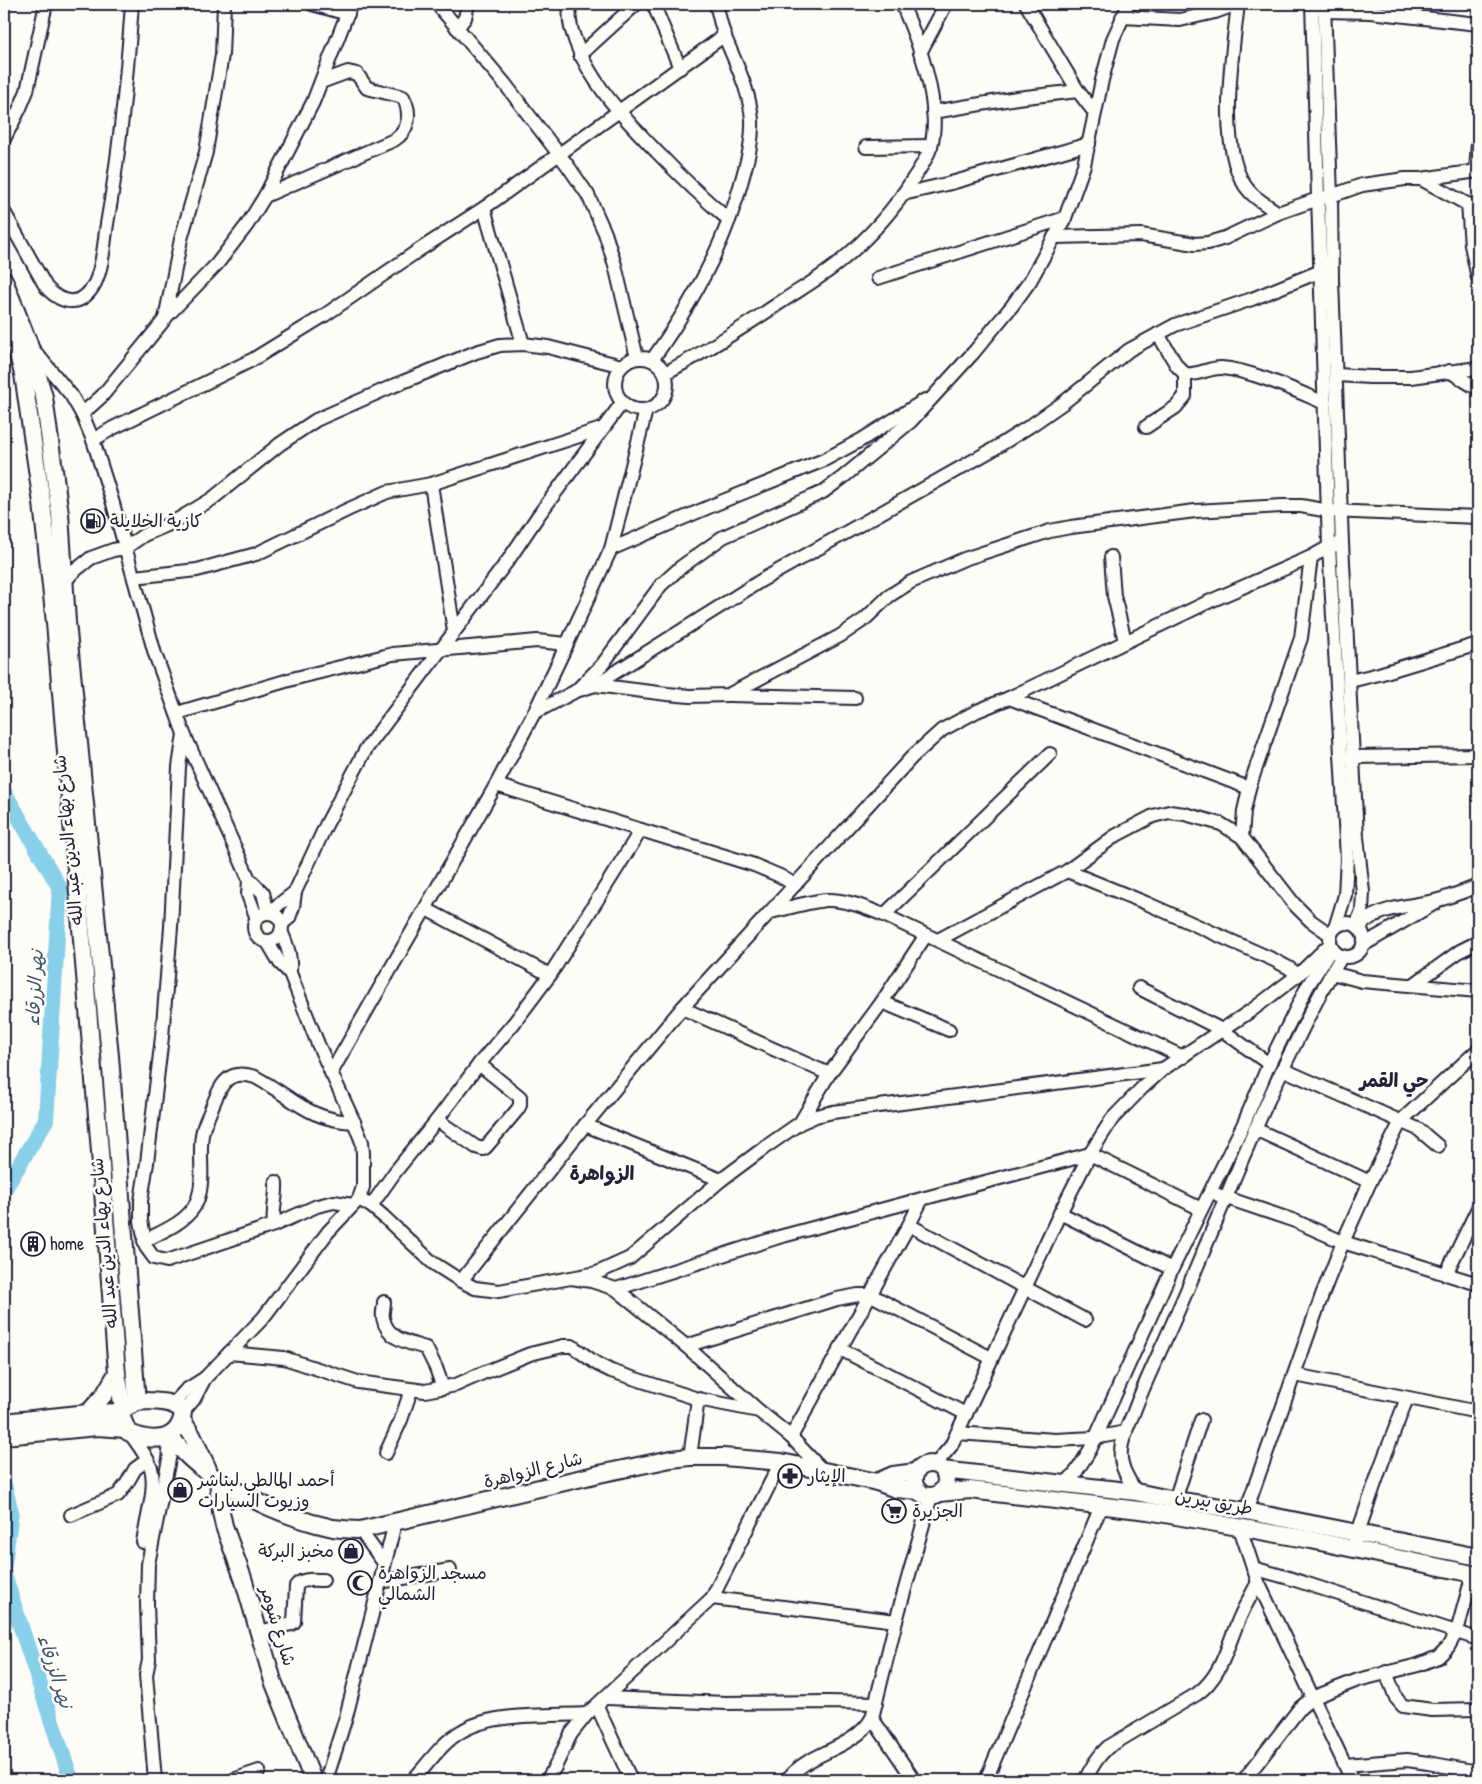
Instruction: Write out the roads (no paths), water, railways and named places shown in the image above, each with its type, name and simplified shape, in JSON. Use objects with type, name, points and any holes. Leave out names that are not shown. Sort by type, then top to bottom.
[{"type":"main road","name":"شارع بهاء الدين عبد الله","points":[[4,280],[23,345],[45,405],[60,514],[64,583],[61,623],[99,1139],[117,1373],[128,1408]]},
{"type":"main road","name":"شارع بهاء الدين عبد الله","points":[[4,317],[23,345],[24,374],[61,623],[110,1056],[120,1201],[128,1408]]},
{"type":"main road","points":[[88,1413],[104,1395],[117,1373]]},
{"type":"main road","points":[[4,1436],[88,1413],[128,1408],[146,1401],[179,1412],[214,1476]]},
{"type":"main road","points":[[127,1430],[122,1418],[128,1408]]},
{"type":"main road","points":[[4,1422],[34,1427],[127,1430],[142,1437],[157,1439],[176,1431],[179,1412]]},
{"type":"main road","name":"شارع الزواهرة","points":[[167,1436],[214,1476],[250,1498],[322,1525],[360,1530],[608,1472],[690,1457],[723,1456],[781,1462],[877,1482],[896,1489],[930,1493]]},
{"type":"main road","points":[[877,1482],[893,1475],[916,1472],[924,1465],[938,1467],[945,1474],[946,1482],[942,1490],[930,1493],[915,1484],[916,1472]]},
{"type":"main road","name":"طريق بيرين","points":[[938,1467],[1136,1492],[1358,1532],[1478,1557]]},
{"type":"main road","name":"شارع شومر","points":[[214,1476],[224,1526],[243,1578],[274,1682],[313,1780]]},
{"type":"main road","name":"طريق بيرين","points":[[930,1493],[970,1490],[1102,1504],[1354,1549],[1476,1575]]},
{"type":"street","points":[[4,139],[27,91],[46,4]]},
{"type":"street","points":[[4,212],[46,287],[55,297],[73,301],[82,298],[89,292],[100,268],[112,195],[118,153],[132,4]]},
{"type":"street","points":[[165,318],[181,239],[206,152],[222,55],[224,4]]},
{"type":"street","points":[[82,414],[102,396],[165,318],[217,264],[265,196],[300,130],[350,9],[312,4]]},
{"type":"street","points":[[436,4],[505,84],[579,180],[588,195],[605,233],[622,291],[637,358]]},
{"type":"street","points":[[457,28],[465,18],[468,4]]},
{"type":"street","points":[[570,4],[572,32],[580,55],[618,111],[694,189],[729,220]]},
{"type":"street","points":[[580,55],[636,4]]},
{"type":"street","points":[[652,4],[680,68]]},
{"type":"street","points":[[652,360],[674,329],[719,246],[746,167],[752,130],[751,110],[716,4]]},
{"type":"street","points":[[666,373],[730,336],[840,262],[866,238],[903,194],[925,161],[934,128],[931,92],[920,53],[902,4]]},
{"type":"street","points":[[920,53],[946,4]]},
{"type":"street","points":[[1026,4],[1078,91],[1095,113]]},
{"type":"street","points":[[576,691],[602,664],[661,585],[681,567],[723,537],[822,492],[861,463],[912,420],[968,359],[1012,306],[1030,281],[1065,218],[1084,165],[1110,47],[1129,4]]},
{"type":"street","points":[[1122,17],[1180,20],[1215,12],[1238,4],[1228,92],[1233,156],[1238,172],[1250,192],[1278,213]]},
{"type":"street","points":[[1136,1492],[1127,1478],[1122,1460],[1121,1450],[1126,1432],[1255,1129],[1282,1069],[1332,973],[1334,943],[1345,894],[1347,858],[1329,547],[1335,511],[1337,376],[1331,263],[1324,198],[1312,4]]},
{"type":"street","points":[[1363,945],[1363,936],[1358,926],[1362,910],[1363,892],[1357,837],[1342,543],[1335,511],[1321,310],[1320,271],[1324,198],[1324,7],[1478,24]]},
{"type":"street","points":[[93,440],[113,428],[252,360],[325,315],[560,155],[725,35]]},
{"type":"street","points":[[265,196],[394,140],[399,137],[408,124],[409,116],[403,97],[367,88],[357,74],[348,72],[321,82]]},
{"type":"street","points":[[933,112],[1016,98],[1078,91]]},
{"type":"street","points":[[4,114],[12,125]]},
{"type":"street","points":[[1054,237],[1141,235],[1202,244],[1225,238],[1278,213],[1362,185],[1477,171],[1478,143]]},
{"type":"street","points":[[903,194],[959,181],[1089,144]]},
{"type":"street","points":[[866,147],[930,146]]},
{"type":"street","points":[[1421,179],[1473,207],[1471,245],[1478,278]]},
{"type":"street","points":[[484,208],[523,344]]},
{"type":"street","points":[[878,278],[1065,218]]},
{"type":"street","points":[[534,713],[576,691],[595,685],[762,580],[992,450],[1063,403],[1129,350],[1175,325],[1252,298],[1320,271]]},
{"type":"street","points":[[4,332],[23,345],[70,395],[82,414],[93,440],[155,654],[184,734],[249,879],[263,893],[265,915]]},
{"type":"street","points":[[1158,334],[1177,366],[1185,374],[1190,375],[1209,369],[1225,368],[1262,378],[1326,403]]},
{"type":"street","points":[[64,583],[72,573],[91,558],[125,548],[144,535],[212,499],[280,444],[316,420],[476,352],[500,346],[523,344],[548,347],[622,366]]},
{"type":"street","points":[[637,358],[652,360],[666,373],[668,382],[667,392],[655,407],[638,411],[629,408],[622,403],[616,394],[616,374],[629,361],[637,358]]},
{"type":"street","points":[[1337,376],[1411,376],[1478,368]]},
{"type":"street","points":[[1449,371],[1478,389]]},
{"type":"street","points":[[1146,427],[1176,408],[1185,396],[1185,374]]},
{"type":"street","points":[[611,549],[824,460],[861,440],[934,395]]},
{"type":"street","points":[[295,892],[265,915],[255,930],[262,939],[267,941],[273,940],[278,936],[289,918],[295,892],[326,825],[366,749],[509,559],[538,516],[622,403]]},
{"type":"street","points":[[331,1072],[496,785],[568,644],[611,549],[646,410]]},
{"type":"street","points":[[134,577],[197,570],[256,554],[387,492],[431,484],[602,429]]},
{"type":"street","points":[[431,484],[454,631]]},
{"type":"street","points":[[728,695],[840,636],[865,619],[890,596],[911,582],[964,559],[1050,531],[1100,522],[1195,511],[1301,506],[1335,511],[1478,517]]},
{"type":"street","points":[[460,1281],[682,1008],[912,757],[930,740],[942,730],[976,711],[1009,698],[1206,603],[1329,547],[1342,543]]},
{"type":"street","points":[[1111,557],[1114,596],[1125,641]]},
{"type":"street","points":[[1242,837],[1244,812],[1249,788],[1301,638],[1310,557]]},
{"type":"street","points":[[177,713],[296,678],[393,654],[537,641],[568,644]]},
{"type":"street","points":[[1350,681],[1380,674],[1478,644]]},
{"type":"street","points":[[595,685],[645,693],[675,695],[855,698]]},
{"type":"street","points":[[1009,698],[1249,788]]},
{"type":"street","points":[[184,734],[179,767],[171,927],[162,1037],[141,1201],[144,1240],[149,1253],[161,1260],[167,1260],[274,1226],[325,1204],[356,1202],[371,1206],[433,1263],[460,1281],[475,1288],[499,1291],[571,1278],[597,1273],[630,1258],[721,1180],[800,1123],[833,1112],[1163,1069]]},
{"type":"street","points":[[884,915],[1050,754]]},
{"type":"street","points":[[1353,757],[1478,755]]},
{"type":"street","points":[[496,785],[754,865],[780,876],[795,886]]},
{"type":"street","points":[[800,1123],[829,1074],[932,938],[1068,871],[1115,836],[1153,816],[1169,812],[1185,814],[1221,824],[1242,837],[1294,904],[1334,943],[1355,955],[1363,945],[1441,899]]},
{"type":"street","points":[[371,1206],[395,1172],[550,975],[641,830]]},
{"type":"street","points":[[1068,871],[1146,903],[1274,960],[1298,975]]},
{"type":"street","points":[[1065,1484],[1076,1472],[1094,1438],[1172,1269],[1244,1122],[1269,1064],[1305,991],[1344,924],[1358,926],[1384,912],[1441,899],[1478,886]]},
{"type":"street","points":[[770,912],[827,900],[843,902],[884,915],[1183,1057]]},
{"type":"street","points":[[426,909],[550,975]]},
{"type":"street","points":[[265,915],[280,919],[291,960],[290,973]]},
{"type":"street","points":[[179,1412],[194,1398],[205,1378],[263,1318],[328,1232],[356,1202],[363,1180],[362,1142],[354,1122],[290,973],[280,963],[267,941]]},
{"type":"street","points":[[1413,985],[1460,952],[1478,942]]},
{"type":"street","points":[[938,1467],[957,1433],[1060,1213],[1090,1154],[1112,1119],[1163,1069],[1252,1010],[1298,975],[1334,943]]},
{"type":"street","points":[[1332,973],[1362,980],[1478,992]]},
{"type":"street","points":[[1287,983],[1319,996]]},
{"type":"street","points":[[1139,988],[1222,1030],[1269,1064]]},
{"type":"street","points":[[882,1002],[949,1030]]},
{"type":"street","points":[[682,1008],[829,1074]]},
{"type":"street","points":[[1246,1511],[1322,1295],[1370,1182],[1401,1121],[1478,1050]]},
{"type":"street","points":[[437,1120],[481,1149],[486,1147],[518,1110],[520,1098],[479,1064]]},
{"type":"street","points":[[1282,1069],[1418,1129],[1438,1146]]},
{"type":"street","points":[[144,1240],[178,1223],[194,1206],[200,1194],[202,1181],[200,1157],[202,1133],[217,1095],[229,1077],[245,1073],[255,1076],[311,1113],[340,1122],[354,1122]]},
{"type":"street","points":[[585,1125],[721,1180]]},
{"type":"street","points":[[1255,1129],[1370,1182]]},
{"type":"street","points":[[616,1289],[779,1237],[1090,1154],[1201,1209]]},
{"type":"street","points":[[274,1226],[272,1212],[276,1194],[276,1182]]},
{"type":"street","points":[[1210,1191],[1225,1198],[1295,1221],[1343,1242],[1478,1284]]},
{"type":"street","points":[[791,1437],[871,1295],[922,1199]]},
{"type":"street","points":[[120,1201],[141,1201]]},
{"type":"street","points":[[1446,1274],[1478,1208]]},
{"type":"street","points":[[1060,1213],[1172,1269]]},
{"type":"street","points":[[909,1225],[1085,1320]]},
{"type":"street","points":[[571,1278],[591,1281],[616,1289],[686,1346],[759,1412],[791,1437],[822,1470]]},
{"type":"street","points":[[686,1346],[858,1294],[871,1295],[991,1358]]},
{"type":"street","points":[[384,1302],[383,1318],[391,1334],[404,1342],[426,1348],[443,1388]]},
{"type":"street","points":[[230,1353],[284,1358],[358,1382],[425,1391],[456,1386],[530,1354],[563,1346],[572,1346],[597,1364],[611,1371],[698,1399],[759,1412]]},
{"type":"street","points":[[840,1349],[966,1414]]},
{"type":"street","points":[[1295,1375],[1478,1412]]},
{"type":"street","points":[[386,1453],[402,1420],[411,1390]]},
{"type":"street","points":[[1354,1549],[1358,1532],[1407,1398]]},
{"type":"street","points":[[690,1457],[698,1399]]},
{"type":"street","points":[[1176,1500],[1201,1420]]},
{"type":"street","points":[[127,1430],[147,1460],[152,1474],[152,1486],[142,1549],[139,1602],[140,1661],[146,1676]]},
{"type":"street","points":[[957,1433],[1035,1440],[1094,1438],[1126,1432]]},
{"type":"street","points":[[155,1780],[146,1676],[149,1660],[148,1564],[170,1454],[167,1436]]},
{"type":"street","points":[[71,1515],[118,1495],[128,1484],[135,1468],[147,1460]]},
{"type":"street","points":[[547,1780],[556,1767],[571,1734],[587,1714],[712,1598],[781,1462]]},
{"type":"street","points":[[787,1780],[797,1769],[864,1730],[872,1718],[930,1493]]},
{"type":"street","points":[[986,1780],[1102,1504]]},
{"type":"street","points":[[326,1780],[365,1647],[395,1523]]},
{"type":"street","points":[[1240,1528],[1258,1582],[1352,1780]]},
{"type":"street","points":[[360,1530],[384,1563]]},
{"type":"street","points":[[1253,1568],[1478,1639]]},
{"type":"street","points":[[380,1582],[450,1570]]},
{"type":"street","points":[[1244,1780],[1300,1708],[1312,1698],[1358,1680],[1418,1665],[1438,1657],[1448,1647],[1457,1631],[1476,1575]]},
{"type":"street","points":[[259,1632],[294,1622],[296,1586],[298,1583],[301,1581],[323,1580]]},
{"type":"street","points":[[1087,1779],[1099,1756],[1108,1747],[1197,1694],[1210,1684],[1219,1670],[1240,1617],[1258,1582]]},
{"type":"street","points":[[712,1598],[896,1621]]},
{"type":"street","points":[[1386,1672],[1396,1698],[1403,1706],[1432,1710],[1478,1708]]},
{"type":"street","points":[[602,1702],[876,1703]]},
{"type":"street","points":[[602,1702],[631,1780]]},
{"type":"street","points":[[413,1780],[452,1738],[468,1728],[491,1720],[587,1714]]},
{"type":"street","points":[[872,1718],[914,1780]]},
{"type":"street","points":[[1345,1765],[1407,1760],[1478,1772]]},
{"type":"street","points":[[233,1780],[259,1771]]},
{"type":"waterway","name":"نهر الزرقاء","points":[[4,792],[60,888],[46,1120],[4,1190]]},
{"type":"waterway","name":"نهر الزرقاء","points":[[4,1485],[11,1512],[4,1564]]},
{"type":"waterway","name":"نهر الزرقاء","points":[[4,1575],[71,1780]]},
{"type":"place","name":"كازية الخلايلة","points":[[93,521]]},
{"type":"place","name":"home","points":[[33,1244]]},
{"type":"place","name":"الإيثار","points":[[790,1476]]},
{"type":"place","name":"أحمد المالطي لبناشر وزيوت السيارات","points":[[180,1490]]},
{"type":"place","name":"الجزيرة","points":[[894,1511]]},
{"type":"place","name":"مخبز البركة","points":[[351,1551]]},
{"type":"place","name":"مسجد الزواهرة الشمالي","points":[[360,1583]]},
{"type":"district","name":"حي القمر","points":[[1394,1080]]},
{"type":"district","name":"الزواهرة","points":[[602,1173]]}]
